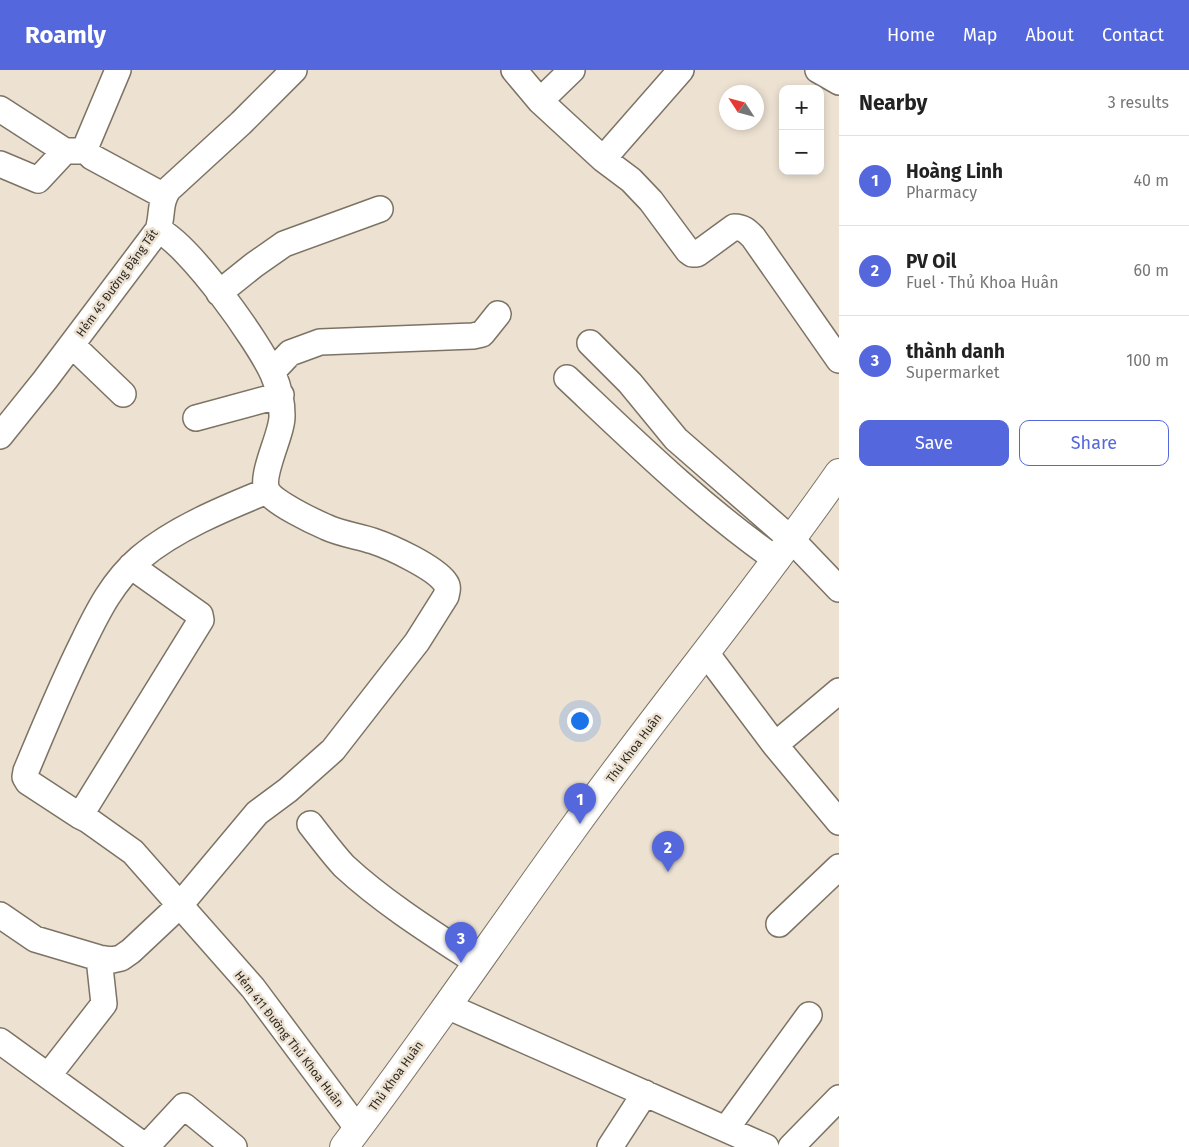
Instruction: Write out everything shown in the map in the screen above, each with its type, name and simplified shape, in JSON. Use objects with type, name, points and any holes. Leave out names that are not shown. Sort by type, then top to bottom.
[{"type":"main road","name":"Thủ Khoa Huân","points":[[349,1142],[572,830],[784,550],[839,473]]},
{"type":"street","points":[[0,164],[38,180],[76,151],[86,146],[118,70]]},
{"type":"street","points":[[0,109],[164,196],[169,189],[241,123],[294,70]]},
{"type":"street","points":[[514,70],[540,101],[603,159],[630,180],[651,201],[692,254],[697,254],[734,227],[741,227],[747,231],[839,360]]},
{"type":"street","points":[[540,101],[572,70]]},
{"type":"street","points":[[603,159],[681,70]]},
{"type":"street","points":[[818,70],[839,82]]},
{"type":"street","name":"Hẻm 45 Đường Đặng Tất","points":[[0,436],[72,345],[158,230],[161,221],[161,203],[164,196]]},
{"type":"street","points":[[219,293],[260,260],[284,244],[380,210]]},
{"type":"street","points":[[0,916],[35,939],[99,958],[112,960],[121,958],[131,951],[180,905],[257,813],[295,784],[345,737],[417,642],[448,590],[446,583],[426,566],[375,541],[326,527],[276,500],[267,491],[265,482],[281,428],[282,417],[276,383],[240,321],[219,293],[180,245],[167,233],[158,230]]},
{"type":"street","points":[[196,418],[276,383],[290,353],[320,342],[473,336],[482,334],[498,314]]},
{"type":"street","points":[[590,343],[630,383],[676,439],[784,550],[839,589]]},
{"type":"street","points":[[72,345],[123,394]]},
{"type":"street","points":[[567,378],[687,491],[745,538],[784,550]]},
{"type":"street","name":"Hẻm 411 Đường Thủ Khoa Huân","points":[[267,491],[167,538],[132,566],[114,585],[70,667],[25,777],[28,782],[88,820],[133,852],[253,988],[349,1142]]},
{"type":"street","points":[[80,816],[201,620],[200,615],[132,566]]},
{"type":"street","points":[[706,653],[775,745],[839,822]]},
{"type":"street","points":[[775,745],[839,691]]},
{"type":"street","points":[[310,824],[343,865],[422,927],[478,963]]},
{"type":"street","points":[[779,924],[839,867]]},
{"type":"street","points":[[48,1076],[104,1004],[99,958]]},
{"type":"street","points":[[448,1006],[766,1147]]},
{"type":"street","points":[[726,1129],[809,1015]]},
{"type":"street","points":[[0,1041],[146,1147],[184,1106],[234,1147]]},
{"type":"street","points":[[610,1147],[645,1093]]},
{"type":"street","points":[[791,1147],[839,1098]]},
{"type":"place","name":"Hoàng Linh","points":[[580,824]]},
{"type":"place","name":"PV Oil","points":[[668,872]]},
{"type":"place","name":"thành danh","points":[[461,963]]}]
